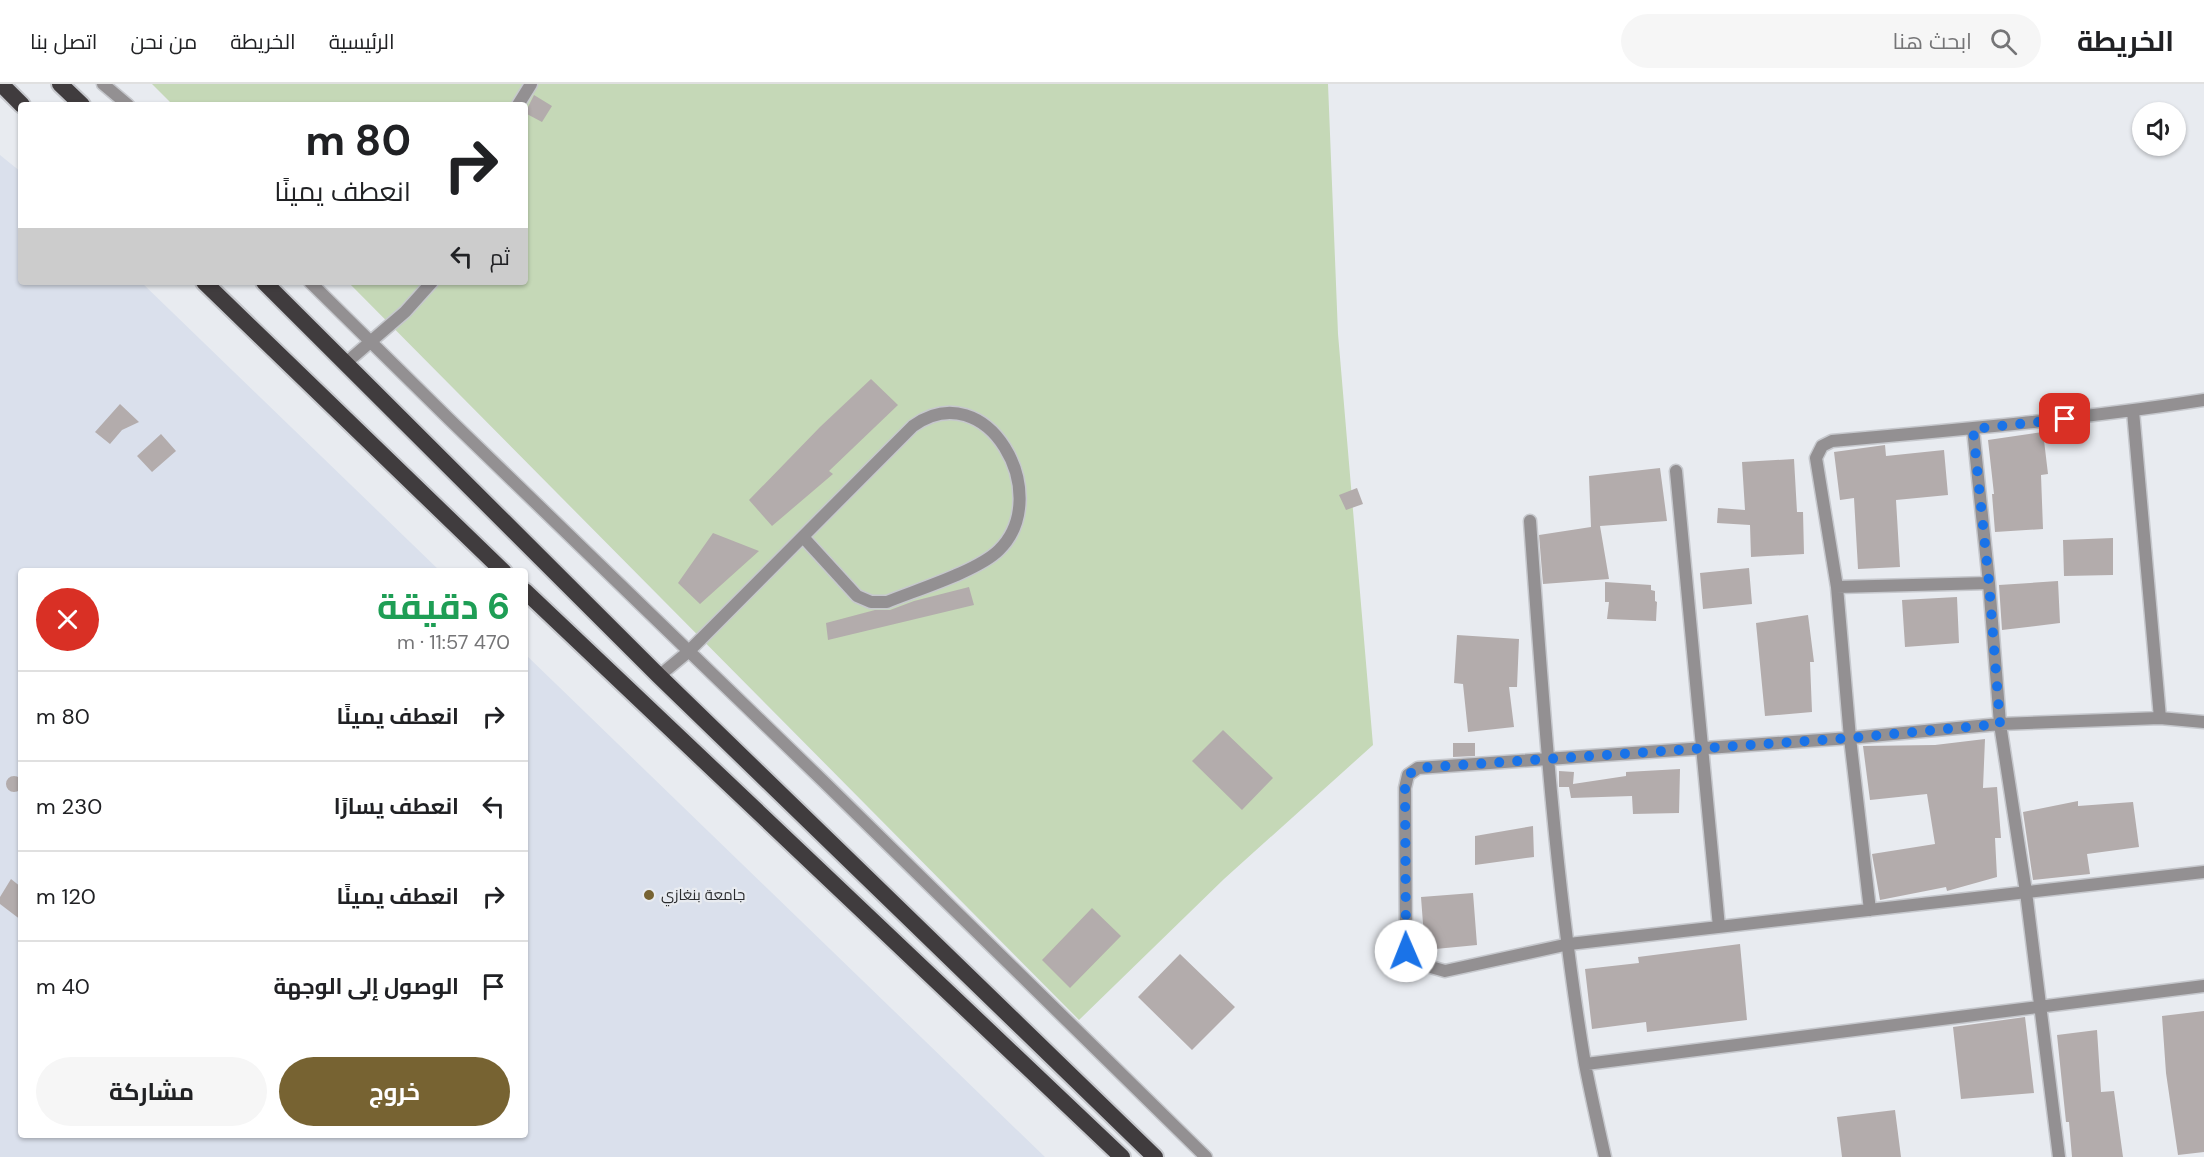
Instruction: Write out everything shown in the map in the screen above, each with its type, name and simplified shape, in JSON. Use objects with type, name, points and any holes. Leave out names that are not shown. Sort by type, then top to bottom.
[{"type":"highway","points":[[1,84],[19,102]]},
{"type":"highway","points":[[60,84],[79,102]]},
{"type":"highway","points":[[207,285],[500,568]]},
{"type":"highway","points":[[267,285],[659,675],[1155,1157]]},
{"type":"highway","points":[[528,594],[1122,1157]]},
{"type":"street","points":[[104,84],[125,102]]},
{"type":"street","points":[[521,102],[531,84]]},
{"type":"street","points":[[313,285],[1206,1157]]},
{"type":"street","points":[[347,362],[405,312],[429,285]]},
{"type":"street","points":[[1870,910],[1850,738],[1837,586],[1816,458],[1822,446],[1832,441],[1973,429],[2133,411],[2204,400]]},
{"type":"street","points":[[2133,411],[2160,718]]},
{"type":"street","points":[[659,675],[688,652],[913,426],[932,414],[954,412],[984,423],[1000,442],[1018,480],[1021,493],[1018,518],[1007,541],[998,551],[977,565],[886,602],[871,602],[857,596],[803,537]]},
{"type":"street","points":[[1973,429],[1989,583],[2000,724],[2026,892],[2059,1157]]},
{"type":"street","points":[[1676,471],[1719,927]]},
{"type":"street","points":[[1530,521],[1547,760],[1586,1064],[1605,1157]]},
{"type":"street","points":[[1837,586],[1989,583]]},
{"type":"street","points":[[2204,722],[2160,718],[2000,724],[1850,738],[1418,768],[1408,775],[1405,788],[1406,951],[1420,964],[1445,971],[1569,944],[2204,872]]},
{"type":"street","points":[[1586,1064],[2204,986]]},
{"type":"shaded area","name":"جامعة بنغازي","points":[[0,155],[18,170],[18,285],[144,285],[437,568],[18,568],[18,1138],[528,1138],[528,657],[1045,1157],[0,1157]]},
{"type":"green space","points":[[152,84],[1328,84],[1338,334],[1373,745],[1224,879],[1079,1020],[351,285],[528,285],[528,102],[170,102]]},
{"type":"building","points":[[534,95],[552,106],[542,122],[528,115],[528,107]]},
{"type":"building","points":[[871,379],[898,405],[829,471],[833,474],[772,526],[749,500],[820,427]]},
{"type":"building","points":[[120,404],[139,422],[122,430],[110,444],[95,432]]},
{"type":"building","points":[[2043,432],[2048,474],[2041,475],[2043,529],[1995,532],[1992,494],[1994,494],[1988,440]]},
{"type":"building","points":[[161,434],[176,451],[152,472],[137,456]]},
{"type":"building","points":[[1885,445],[1886,456],[1944,450],[1948,495],[1896,500],[1900,567],[1858,569],[1854,498],[1840,500],[1834,452]]},
{"type":"building","points":[[1794,459],[1797,512],[1803,512],[1804,554],[1751,557],[1750,525],[1717,523],[1718,508],[1745,510],[1742,462]]},
{"type":"building","points":[[1660,468],[1667,521],[1600,526],[1609,579],[1543,584],[1539,535],[1591,527],[1589,476]]},
{"type":"building","points":[[1357,488],[1363,504],[1346,510],[1339,495]]},
{"type":"building","points":[[713,533],[759,551],[700,604],[678,583]]},
{"type":"building","points":[[2113,538],[2113,575],[2064,576],[2063,540]]},
{"type":"building","points":[[1749,568],[1752,604],[1703,609],[1700,573]]},
{"type":"building","points":[[2058,581],[2060,623],[2002,630],[1999,585]]},
{"type":"building","points":[[1605,582],[1651,585],[1657,602],[1656,621],[1607,619],[1609,602],[1605,602]]},
{"type":"building","points":[[969,587],[974,605],[828,640],[826,623],[875,610],[890,610],[914,601]]},
{"type":"building","points":[[1957,597],[1959,643],[1905,647],[1902,600]]},
{"type":"building","points":[[1808,615],[1814,662],[1810,662],[1812,712],[1765,716],[1756,623]]},
{"type":"building","points":[[1457,635],[1519,639],[1517,687],[1509,687],[1514,727],[1468,732],[1463,684],[1454,683]]},
{"type":"building","points":[[1223,730],[1273,778],[1242,810],[1192,761]]},
{"type":"building","points":[[1985,739],[1983,788],[1997,787],[2001,838],[1995,838],[1997,877],[1947,891],[1946,887],[1880,900],[1872,854],[1935,844],[1927,794],[1870,800],[1863,746],[1935,745]]},
{"type":"building","points":[[1453,743],[1475,743],[1475,756],[1453,757]]},
{"type":"building","points":[[1680,769],[1679,813],[1633,814],[1632,796],[1571,798],[1569,787],[1559,787],[1559,771],[1574,772],[1573,784],[1626,776],[1626,772]]},
{"type":"building","points":[[11,776],[17,776],[18,791],[11,792],[6,787],[6,781]]},
{"type":"building","points":[[2078,801],[2078,806],[2133,802],[2139,847],[2087,854],[2090,874],[2033,880],[2023,812]]},
{"type":"building","points":[[1533,826],[1534,857],[1475,865],[1475,836]]},
{"type":"building","points":[[11,879],[18,885],[18,918],[0,904],[0,897]]},
{"type":"building","points":[[1473,893],[1477,945],[1425,950],[1421,897]]},
{"type":"building","points":[[1092,908],[1121,936],[1070,988],[1042,960]]},
{"type":"building","points":[[1740,944],[1747,1020],[1647,1032],[1646,1022],[1592,1029],[1585,969],[1639,963],[1638,957]]},
{"type":"building","points":[[1180,954],[1235,1007],[1192,1050],[1138,997]]},
{"type":"building","points":[[2204,1011],[2204,1152],[2178,1155],[2166,1073],[2162,1016]]},
{"type":"building","points":[[2025,1017],[2034,1093],[1961,1099],[1953,1027]]},
{"type":"building","points":[[2097,1030],[2101,1092],[2114,1091],[2123,1157],[2072,1157],[2057,1035]]},
{"type":"building","points":[[1895,1110],[1901,1157],[1842,1157],[1837,1117]]},
{"type":"place","name":"جامعة بنغازي","points":[[649,895]]},
{"type":"route","points":[[1406,951],[1405,788],[1408,775],[1418,768],[1850,738],[2000,724],[1989,583],[1973,429],[2065,419]]}]
